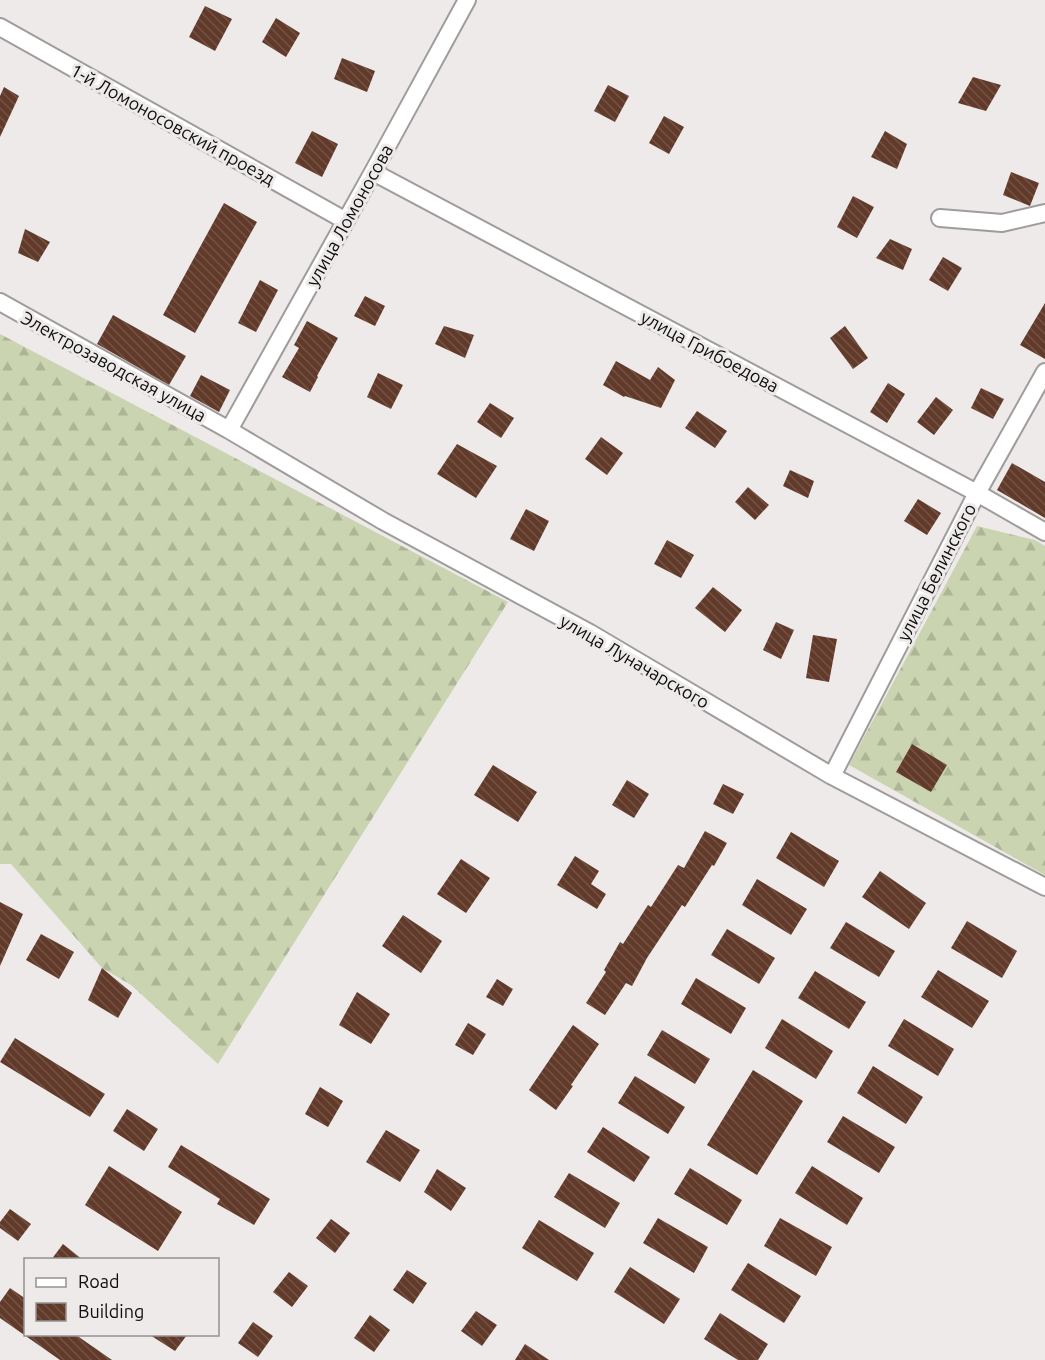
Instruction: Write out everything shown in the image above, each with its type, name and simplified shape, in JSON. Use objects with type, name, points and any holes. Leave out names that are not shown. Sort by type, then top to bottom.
[{"type":"street","name":"улица Ломоносова","points":[[229,430],[467,0]]},
{"type":"street","name":"1-й Ломоносовский проезд","points":[[0,27],[346,221]]},
{"type":"street","name":"улица Грибоедова","points":[[373,172],[1045,532]]},
{"type":"street","points":[[940,218],[1002,223],[1045,213]]},
{"type":"street","name":"Электрозаводская улица","points":[[0,302],[229,430]]},
{"type":"street","name":"улица Белинского","points":[[832,776],[976,493],[1045,372]]},
{"type":"street","name":"улица Луначарского","points":[[229,430],[383,521],[590,633],[832,776],[1045,887]]},
{"type":"green space","points":[[0,334],[508,602],[218,1064],[131,985],[102,968],[11,864],[0,864]]},
{"type":"green space","points":[[977,526],[1035,540],[1045,546],[1045,875],[849,765]]},
{"type":"building","points":[[205,6],[232,19],[215,51],[189,37]]},
{"type":"building","points":[[276,18],[300,33],[286,57],[262,42]]},
{"type":"building","points":[[342,58],[375,71],[367,92],[334,79]]},
{"type":"building","points":[[973,77],[1001,85],[986,111],[958,103]]},
{"type":"building","points":[[608,85],[629,96],[615,122],[594,111]]},
{"type":"building","points":[[4,87],[19,96],[0,137],[0,96]]},
{"type":"building","points":[[664,116],[684,127],[669,154],[649,143]]},
{"type":"building","points":[[312,131],[338,144],[322,177],[295,163]]},
{"type":"building","points":[[885,131],[907,144],[897,169],[871,157]]},
{"type":"building","points":[[1011,172],[1039,183],[1030,206],[1003,195]]},
{"type":"building","points":[[853,196],[874,207],[857,238],[837,227]]},
{"type":"building","points":[[224,203],[257,222],[195,333],[163,315]]},
{"type":"building","points":[[25,229],[50,242],[38,262],[18,253]]},
{"type":"building","points":[[890,239],[912,249],[903,270],[876,258]]},
{"type":"building","points":[[943,257],[962,268],[948,291],[929,280]]},
{"type":"building","points":[[260,280],[278,290],[256,332],[238,323]]},
{"type":"building","points":[[365,296],[385,306],[375,326],[354,316]]},
{"type":"building","points":[[1045,303],[1045,359],[1020,345]]},
{"type":"building","points":[[113,315],[186,356],[169,385],[97,344]]},
{"type":"building","points":[[307,321],[338,338],[310,392],[282,377],[299,348],[294,345]]},
{"type":"building","points":[[444,326],[474,335],[465,358],[435,344]]},
{"type":"building","points":[[845,326],[868,358],[853,369],[830,338]]},
{"type":"building","points":[[616,361],[650,380],[658,367],[675,380],[661,408],[624,397],[603,385]]},
{"type":"building","points":[[378,373],[403,385],[391,409],[367,397]]},
{"type":"building","points":[[201,375],[230,390],[219,412],[190,396]]},
{"type":"building","points":[[888,383],[905,394],[887,423],[870,412]]},
{"type":"building","points":[[981,388],[1004,399],[993,419],[971,408]]},
{"type":"building","points":[[936,397],[953,410],[934,435],[917,422]]},
{"type":"building","points":[[490,403],[514,418],[501,438],[477,422]]},
{"type":"building","points":[[697,411],[727,431],[715,448],[685,428]]},
{"type":"building","points":[[601,437],[623,453],[607,475],[585,459]]},
{"type":"building","points":[[457,444],[497,466],[476,498],[437,474]]},
{"type":"building","points":[[1012,463],[1045,482],[1045,518],[997,490]]},
{"type":"building","points":[[790,470],[814,481],[808,498],[783,486]]},
{"type":"building","points":[[748,487],[769,505],[755,520],[735,502]]},
{"type":"building","points":[[918,499],[941,513],[927,535],[904,521]]},
{"type":"building","points":[[526,509],[549,521],[534,551],[510,539]]},
{"type":"building","points":[[667,540],[694,555],[681,578],[654,564]]},
{"type":"building","points":[[713,587],[742,610],[725,632],[695,608]]},
{"type":"building","points":[[776,622],[794,630],[781,659],[763,650]]},
{"type":"building","points":[[813,635],[837,639],[829,682],[806,678]]},
{"type":"building","points":[[912,744],[947,765],[931,792],[896,772]]},
{"type":"building","points":[[493,765],[537,792],[518,822],[474,795]]},
{"type":"building","points":[[627,780],[649,794],[634,818],[612,805]]},
{"type":"building","points":[[723,784],[744,794],[733,814],[713,804]]},
{"type":"building","points":[[705,831],[727,843],[685,907],[682,905],[647,958],[632,986],[626,983],[605,1015],[586,1003],[606,972],[604,970],[620,942],[623,944],[648,905],[651,907],[678,865],[684,868]]},
{"type":"building","points":[[791,832],[839,861],[824,887],[776,858]]},
{"type":"building","points":[[575,856],[599,871],[591,884],[606,894],[597,909],[557,885]]},
{"type":"building","points":[[461,859],[490,878],[466,913],[437,894]]},
{"type":"building","points":[[880,871],[926,903],[909,929],[862,897]]},
{"type":"building","points":[[757,879],[807,909],[791,935],[742,905]]},
{"type":"building","points":[[0,902],[23,914],[0,966]]},
{"type":"building","points":[[403,915],[442,941],[421,973],[382,946]]},
{"type":"building","points":[[967,921],[1017,951],[1002,978],[951,948]]},
{"type":"building","points":[[846,922],[895,951],[879,977],[830,948]]},
{"type":"building","points":[[727,929],[775,958],[759,984],[711,955]]},
{"type":"building","points":[[41,934],[74,952],[59,979],[26,960]]},
{"type":"building","points":[[102,968],[132,993],[118,1018],[88,1000]]},
{"type":"building","points":[[938,970],[989,1001],[972,1028],[921,997]]},
{"type":"building","points":[[815,971],[866,1002],[849,1029],[798,998]]},
{"type":"building","points":[[696,978],[746,1008],[731,1034],[681,1004]]},
{"type":"building","points":[[497,979],[513,989],[503,1006],[486,997]]},
{"type":"building","points":[[357,992],[390,1014],[371,1044],[339,1025]]},
{"type":"building","points":[[782,1019],[833,1051],[816,1079],[765,1048]]},
{"type":"building","points":[[904,1019],[954,1049],[938,1076],[888,1046]]},
{"type":"building","points":[[468,1023],[486,1034],[473,1055],[455,1045]]},
{"type":"building","points":[[573,1025],[599,1044],[556,1110],[529,1090]]},
{"type":"building","points":[[662,1030],[710,1059],[695,1084],[647,1055]]},
{"type":"building","points":[[15,1038],[105,1094],[90,1117],[0,1062]]},
{"type":"building","points":[[873,1066],[923,1097],[906,1124],[857,1093]]},
{"type":"building","points":[[753,1070],[803,1101],[757,1175],[707,1145]]},
{"type":"building","points":[[635,1076],[685,1107],[668,1134],[618,1103]]},
{"type":"building","points":[[320,1087],[343,1101],[328,1127],[305,1114]]},
{"type":"building","points":[[127,1109],[158,1129],[144,1151],[113,1131]]},
{"type":"building","points":[[843,1116],[895,1147],[879,1173],[827,1142]]},
{"type":"building","points":[[603,1127],[650,1157],[634,1182],[587,1152]]},
{"type":"building","points":[[386,1130],[420,1150],[400,1182],[366,1162]]},
{"type":"building","points":[[181,1145],[270,1199],[254,1225],[217,1204],[220,1199],[168,1167]]},
{"type":"building","points":[[109,1166],[182,1212],[158,1251],[85,1205]]},
{"type":"building","points":[[812,1166],[863,1198],[847,1225],[795,1193]]},
{"type":"building","points":[[690,1168],[742,1200],[727,1225],[674,1194]]},
{"type":"building","points":[[437,1169],[466,1188],[451,1211],[424,1192]]},
{"type":"building","points":[[569,1173],[620,1203],[605,1228],[554,1197]]},
{"type":"building","points":[[10,1209],[31,1224],[18,1241],[0,1228],[0,1222]]},
{"type":"building","points":[[658,1218],[708,1247],[694,1273],[643,1243]]},
{"type":"building","points":[[780,1218],[832,1247],[816,1276],[764,1246]]},
{"type":"building","points":[[331,1219],[350,1233],[335,1253],[316,1238]]},
{"type":"building","points":[[539,1220],[594,1253],[577,1281],[522,1248]]},
{"type":"building","points":[[63,1244],[80,1258],[52,1258]]},
{"type":"building","points":[[748,1263],[801,1296],[784,1323],[731,1290]]},
{"type":"building","points":[[630,1267],[680,1299],[664,1324],[614,1292]]},
{"type":"building","points":[[407,1270],[427,1283],[413,1304],[393,1290]]},
{"type":"building","points":[[289,1272],[308,1286],[292,1307],[273,1292]]},
{"type":"building","points":[[10,1288],[24,1298],[24,1335],[0,1318],[0,1302]]},
{"type":"building","points":[[476,1311],[497,1325],[482,1346],[461,1331]]},
{"type":"building","points":[[720,1313],[768,1344],[758,1360],[738,1360],[704,1339]]},
{"type":"building","points":[[370,1315],[390,1330],[374,1352],[354,1338]]},
{"type":"building","points":[[253,1322],[273,1336],[258,1357],[238,1343]]},
{"type":"building","points":[[26,1336],[77,1336],[112,1360],[60,1360]]},
{"type":"building","points":[[152,1336],[186,1336],[175,1351]]},
{"type":"building","points":[[525,1344],[549,1360],[515,1360]]}]
